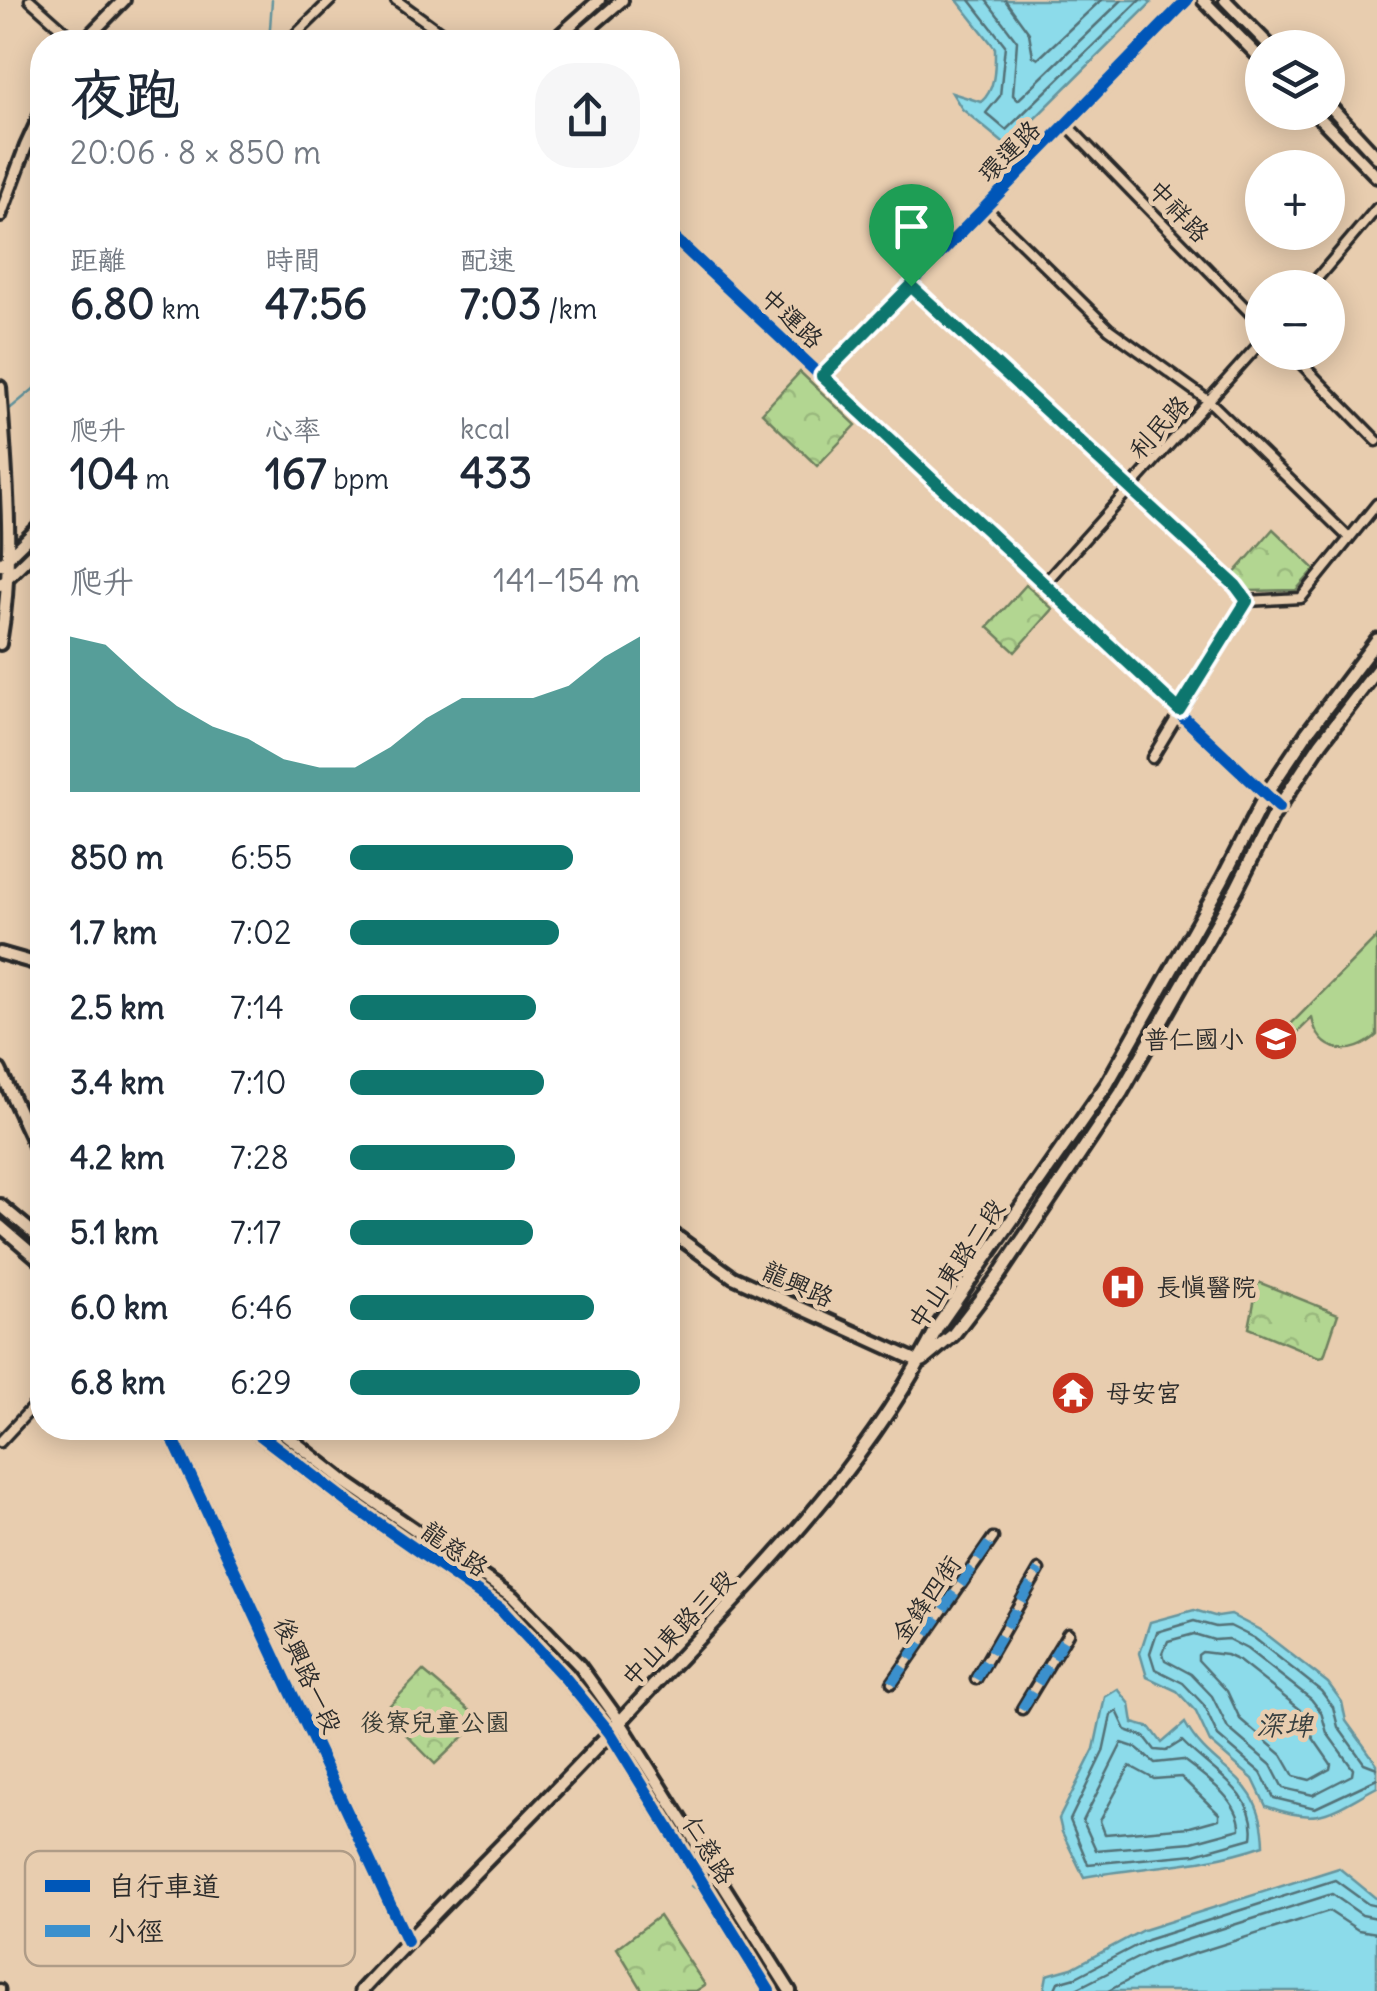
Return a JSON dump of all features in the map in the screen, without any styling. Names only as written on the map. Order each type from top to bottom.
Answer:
[{"type":"main road","name":"中山東路二段","points":[[920,1362],[938,1326],[1107,1084],[1266,794],[1377,640]]},
{"type":"main road","name":"中山東路二段","points":[[920,1362],[953,1334],[999,1275],[1121,1093],[1279,807],[1321,743],[1377,670]]},
{"type":"main road","name":"中山東路三段","points":[[362,1991],[797,1534],[856,1458],[920,1362]]},
{"type":"street","points":[[30,0],[66,30]]},
{"type":"street","points":[[93,30],[124,0]]},
{"type":"street","points":[[300,30],[330,0]]},
{"type":"street","points":[[396,0],[437,30]]},
{"type":"street","points":[[565,30],[599,0]]},
{"type":"street","points":[[587,30],[622,0]]},
{"type":"street","name":"環運路","points":[[822,376],[1186,0]]},
{"type":"street","points":[[1203,0],[1245,43]]},
{"type":"street","points":[[1226,0],[1255,30]]},
{"type":"street","points":[[1345,122],[1377,156]]},
{"type":"street","name":"中祥路","points":[[1067,125],[1245,307]]},
{"type":"street","points":[[1331,130],[1377,177]]},
{"type":"street","points":[[0,216],[30,141]]},
{"type":"street","points":[[985,207],[1109,329],[1210,401],[1349,538]]},
{"type":"street","points":[[1324,270],[1377,208]]},
{"type":"street","name":"中運路","points":[[680,243],[1279,807]]},
{"type":"street","points":[[911,286],[1236,586],[1247,601]]},
{"type":"street","name":"利民路","points":[[1044,584],[1245,361]]},
{"type":"street","points":[[1308,370],[1377,441]]},
{"type":"street","points":[[0,387],[4,561],[0,644]]},
{"type":"street","points":[[1247,601],[1301,598],[1377,504]]},
{"type":"street","points":[[4,561],[30,536]]},
{"type":"street","points":[[4,581],[30,556]]},
{"type":"street","points":[[1152,758],[1247,601]]},
{"type":"street","points":[[0,953],[30,962]]},
{"type":"street","points":[[0,1070],[30,1135]]},
{"type":"street","points":[[0,1205],[30,1230]]},
{"type":"street","points":[[0,1226],[30,1252]]},
{"type":"street","name":"龍興路","points":[[680,1239],[733,1277],[920,1362]]},
{"type":"street","points":[[0,1442],[30,1410]]},
{"type":"street","name":"後興路一段","points":[[174,1440],[407,1941]]},
{"type":"street","name":"龍慈路","points":[[267,1440],[352,1506],[500,1608],[610,1733]]},
{"type":"street","name":"龍慈路","points":[[292,1440],[346,1483],[514,1597],[579,1665],[620,1722]]},
{"type":"street","name":"金鋒四街","points":[[892,1683],[994,1538]]},
{"type":"street","points":[[455,1577],[467,1562]]},
{"type":"street","points":[[976,1679],[1039,1570]]},
{"type":"street","points":[[1022,1709],[1068,1633]]},
{"type":"street","name":"仁慈路","points":[[620,1722],[790,1991]]},
{"type":"street","name":"仁慈路","points":[[610,1733],[769,1991]]},
{"type":"street","points":[[698,1875],[712,1864]]},
{"type":"green space","points":[[800,372],[856,425],[817,466],[762,413]]},
{"type":"green space","points":[[1273,529],[1315,569],[1296,590],[1250,591],[1232,576]]},
{"type":"green space","points":[[1026,585],[1053,609],[1015,652],[988,627]]},
{"type":"green space","points":[[1377,937],[1377,1035],[1357,1047],[1338,1049],[1322,1039],[1312,1018],[1295,1035],[1288,1027]]},
{"type":"green space","points":[[1258,1282],[1338,1314],[1324,1356],[1249,1328]]},
{"type":"green space","name":"後寮兒童公園","points":[[423,1671],[481,1720],[435,1764],[390,1718],[387,1708]]},
{"type":"green space","points":[[659,1916],[705,1985],[696,1991],[643,1991],[617,1948]]},
{"type":"water","points":[[957,0],[1151,3],[1007,146],[962,109],[952,93],[981,102],[990,91],[995,70],[995,48]]},
{"type":"water","name":"深埤","points":[[1194,1610],[1218,1617],[1231,1615],[1260,1630],[1328,1683],[1342,1702],[1346,1721],[1377,1764],[1377,1787],[1324,1814],[1300,1815],[1266,1806],[1253,1779],[1210,1742],[1196,1712],[1177,1691],[1147,1677],[1140,1653],[1150,1622]]},
{"type":"water","name":"深埤","points":[[1118,1689],[1130,1704],[1133,1723],[1151,1728],[1162,1743],[1185,1723],[1209,1754],[1246,1788],[1261,1821],[1264,1845],[1197,1861],[1084,1877],[1059,1819],[1094,1749],[1105,1697]]},
{"type":"water","points":[[1339,1868],[1377,1899],[1377,1991],[1044,1991],[1047,1975],[1072,1968],[1143,1930]]},
{"type":"waterway","points":[[270,30],[272,0]]},
{"type":"waterway","points":[[6,412],[30,392]]},
{"type":"waterway","points":[[691,1886],[699,1890]]},
{"type":"marked path","points":[[892,1683],[993,1538]]},
{"type":"marked path","points":[[976,1679],[1039,1570]]},
{"type":"marked path","points":[[1022,1709],[1068,1633]]},
{"type":"cycle path","points":[[821,376],[1187,0]]},
{"type":"cycle path","points":[[680,243],[1279,807]]},
{"type":"cycle path","points":[[174,1440],[407,1941]]},
{"type":"cycle path","points":[[267,1440],[500,1608],[566,1679],[610,1733],[769,1991]]},
{"type":"place","name":"普仁國小","points":[[1276,1039]]},
{"type":"place","name":"長慎醫院","points":[[1123,1287]]},
{"type":"place","name":"母安宮","points":[[1073,1393]]},
{"type":"route","points":[[911,286],[1236,586],[1247,601],[1179,710],[822,376],[911,286]]}]
